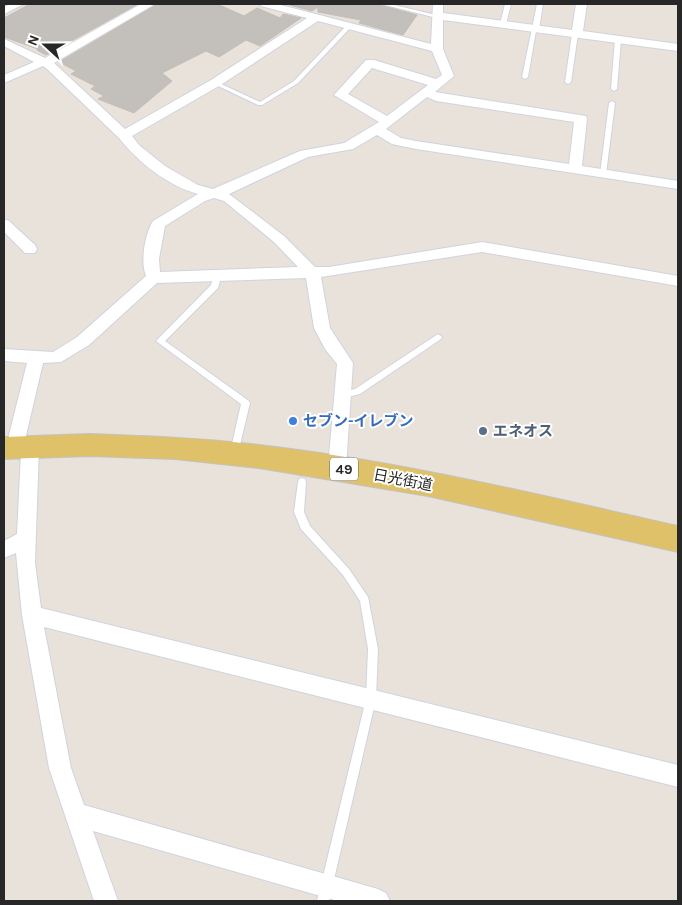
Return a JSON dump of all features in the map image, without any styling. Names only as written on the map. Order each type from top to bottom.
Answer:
[{"type":"main road","name":"日光街道","points":[[16,447],[114,444],[234,453],[337,468],[678,539]]},
{"type":"street","points":[[4,11],[18,4]]},
{"type":"street","points":[[4,79],[45,63],[150,4]]},
{"type":"street","points":[[265,4],[437,49]]},
{"type":"street","points":[[576,34],[582,4]]},
{"type":"street","points":[[155,278],[151,272],[151,264],[158,224],[200,198],[229,189],[305,154],[348,146],[382,125],[448,76],[437,49],[438,10],[535,29],[678,47]]},
{"type":"street","points":[[124,135],[215,83],[317,18]]},
{"type":"street","points":[[4,42],[45,63],[124,135],[134,148],[160,168],[193,188],[229,198],[279,239],[312,273],[316,284],[322,328],[331,345],[345,363],[337,468]]},
{"type":"street","points":[[438,84],[370,63],[340,95],[382,125],[397,141],[678,185],[678,176]]},
{"type":"street","points":[[426,92],[436,97],[581,119],[575,170]]},
{"type":"street","points":[[4,224],[30,249]]},
{"type":"street","points":[[4,355],[55,358],[77,344],[148,281],[155,278],[350,270],[461,249],[482,248],[678,281]]},
{"type":"street","points":[[36,358],[16,447],[25,539],[25,563],[32,615],[60,768],[106,901]]},
{"type":"street","points":[[4,550],[25,539]]},
{"type":"street","points":[[32,615],[678,776]]},
{"type":"street","points":[[75,814],[324,894],[378,901]]},
{"type":"lane","points":[[384,4],[438,10]]},
{"type":"lane","points":[[503,24],[508,4]]},
{"type":"lane","points":[[525,77],[540,4]]},
{"type":"lane","points":[[215,83],[260,104],[296,82],[349,26]]},
{"type":"lane","points":[[568,82],[576,34]]},
{"type":"lane","points":[[614,89],[618,39]]},
{"type":"lane","points":[[603,174],[612,103]]},
{"type":"lane","points":[[218,274],[216,286],[160,342],[246,403],[234,453]]},
{"type":"lane","points":[[344,395],[357,392],[438,337]]},
{"type":"lane","points":[[302,482],[299,512],[306,529],[346,572],[365,600],[373,650],[371,699],[324,894]]},
{"type":"building","points":[[30,4],[138,4],[46,55],[38,49],[4,37],[4,18]]},
{"type":"building","points":[[157,4],[217,4],[244,16],[257,8],[280,18],[283,14],[301,18],[260,46],[246,40],[219,57],[206,51],[162,73],[172,81],[134,113],[98,99],[104,96],[91,89],[95,86],[71,74],[76,71],[59,62]]},
{"type":"building","points":[[291,4],[379,4],[417,15],[403,35],[359,23],[361,20],[318,12],[318,7],[312,11]]},
{"type":"place","name":"セブン-イレブン","points":[[293,421]]},
{"type":"place","name":"エネオス","points":[[483,431]]}]
